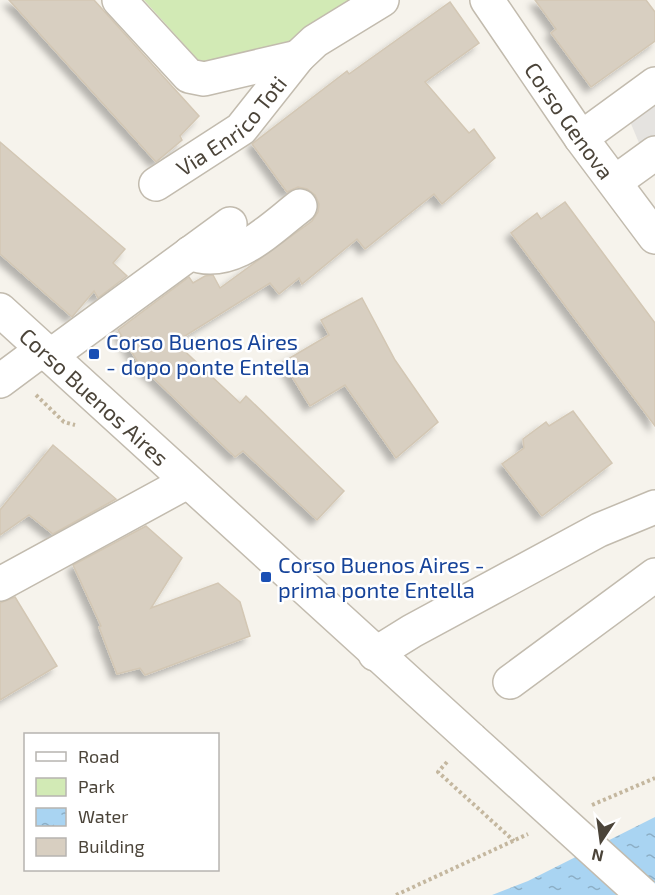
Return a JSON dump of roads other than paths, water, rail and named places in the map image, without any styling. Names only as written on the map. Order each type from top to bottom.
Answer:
[{"type":"street","name":"Via Enrico Toti","points":[[119,0],[189,76],[204,79],[298,57]]},
{"type":"street","name":"Via Enrico Toti","points":[[156,184],[241,129],[298,57],[315,41],[382,0]]},
{"type":"street","name":"Corso Genova","points":[[487,0],[581,138],[655,237]]},
{"type":"street","points":[[581,138],[655,84]]},
{"type":"street","points":[[615,182],[655,153]]},
{"type":"street","points":[[190,253],[206,259],[248,247],[300,206]]},
{"type":"street","points":[[0,381],[47,353],[230,224]]},
{"type":"street","name":"Corso Buenos Aires","points":[[0,310],[375,654],[461,748],[643,895]]},
{"type":"street","name":"Corso Buenos Aires","points":[[0,584],[187,482]]},
{"type":"street","points":[[375,654],[412,631],[599,530],[655,507]]},
{"type":"street","points":[[510,682],[655,575]]},
{"type":"water","points":[[655,817],[655,895],[492,895],[528,881]]},
{"type":"place","name":"Corso Buenos Aires - dopo ponte Entella","points":[[94,354]]},
{"type":"place","name":"Corso Buenos Aires - prima ponte Entella","points":[[266,577]]}]
